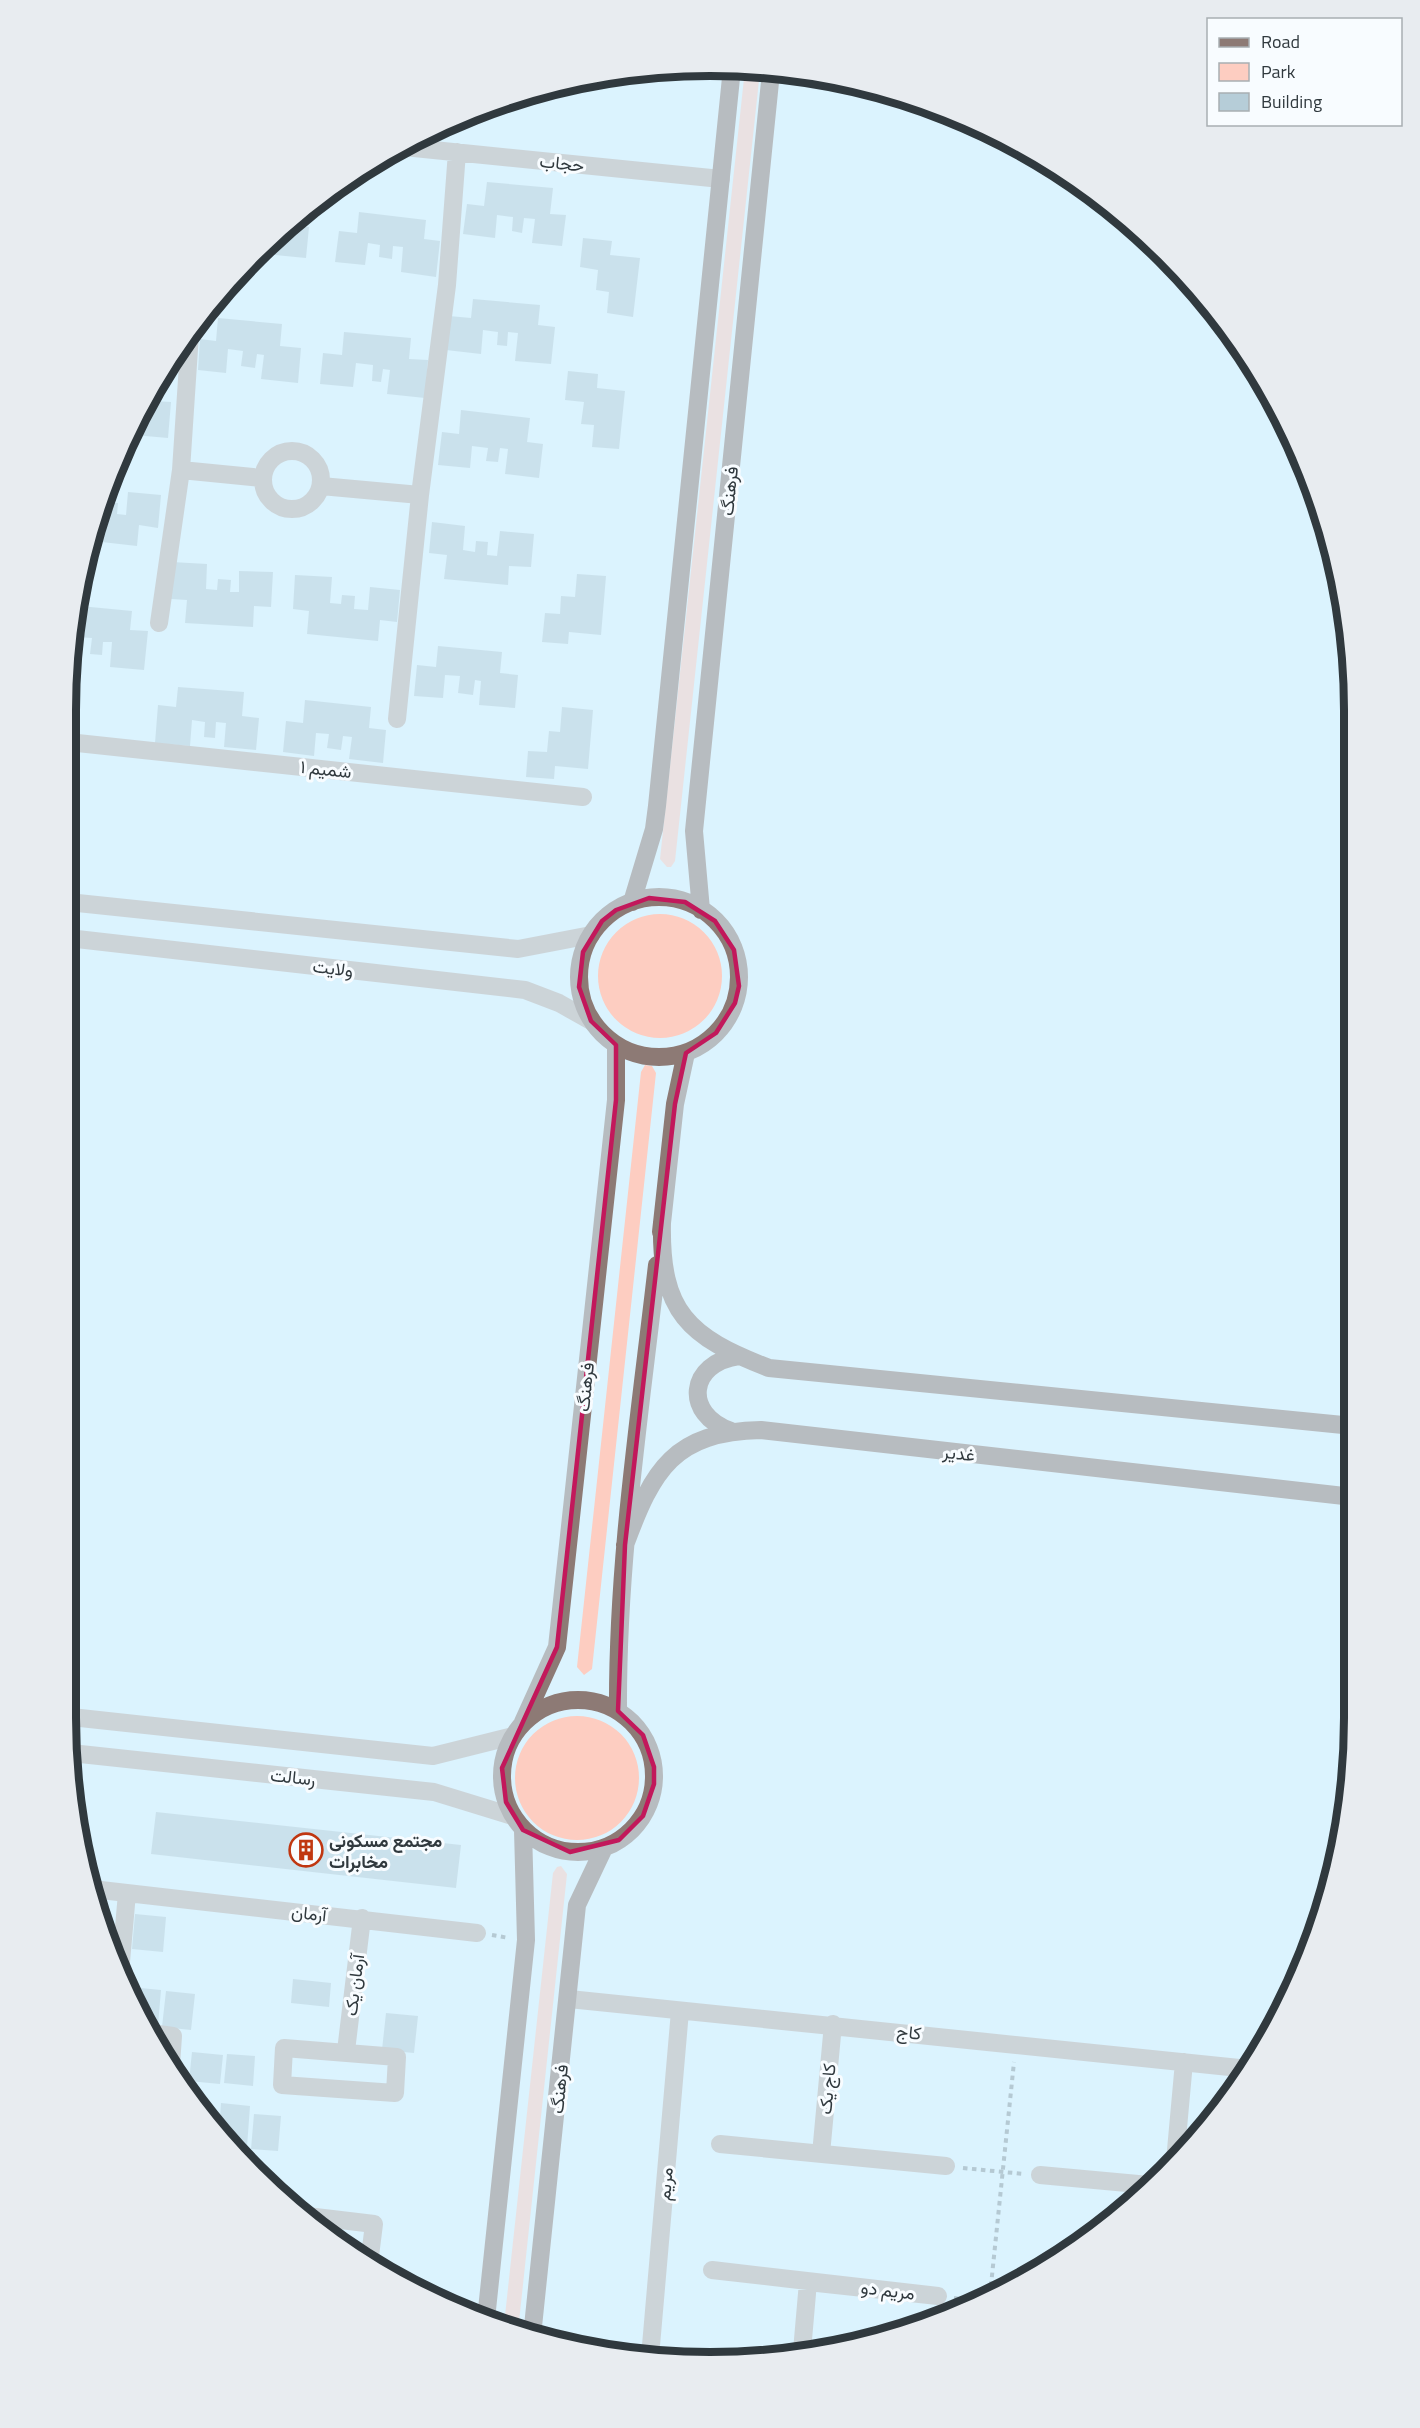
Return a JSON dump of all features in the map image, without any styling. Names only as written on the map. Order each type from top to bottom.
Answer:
[{"type":"main road","points":[[632,902],[654,829],[657,806],[731,77]]},
{"type":"main road","name":"فرهنگ","points":[[701,910],[694,831],[770,80]]},
{"type":"main road","points":[[649,898],[667,898],[685,902],[701,910],[715,921],[730,942],[738,968],[739,986],[731,1011],[716,1034],[686,1053],[650,1057],[616,1045],[591,1021],[583,1004],[579,978],[583,952],[591,935],[616,910],[632,902],[649,898]]},
{"type":"main road","name":"فرهنگ","points":[[518,1729],[556,1647],[616,1100],[616,1045]]},
{"type":"main road","points":[[618,1711],[618,1636],[625,1545],[675,1104],[686,1053]]},
{"type":"main road","points":[[662,1222],[664,1278],[671,1297],[681,1313],[706,1337],[739,1356],[770,1368],[1343,1425]]},
{"type":"main road","points":[[731,1431],[711,1422],[704,1414],[698,1392],[700,1381],[712,1365],[718,1360],[739,1356]]},
{"type":"main road","name":"غدیر","points":[[625,1545],[648,1490],[671,1459],[700,1439],[731,1431],[761,1430],[1343,1496]]},
{"type":"main road","points":[[487,2310],[526,1940],[518,1823],[502,1785],[502,1768],[518,1729],[552,1704],[569,1700],[603,1704],[618,1711],[643,1735],[654,1767],[654,1784],[643,1816],[632,1830],[619,1840],[604,1848],[587,1852],[561,1850],[537,1841],[518,1823]]},
{"type":"main road","name":"فرهنگ","points":[[533,2326],[577,1905],[604,1848]]},
{"type":"street","name":"حجاب","points":[[418,148],[721,179]]},
{"type":"street","points":[[397,718],[420,495],[447,285],[457,152]]},
{"type":"street","points":[[159,623],[182,470],[189,349]]},
{"type":"street","points":[[301,452],[317,465],[321,475],[321,486],[315,500],[303,508],[288,510],[274,505],[264,493],[262,478],[271,459],[279,453],[301,452]]},
{"type":"street","points":[[182,470],[262,478]]},
{"type":"street","points":[[321,486],[420,495]]},
{"type":"street","name":"شمیم ۱","points":[[77,743],[583,797]]},
{"type":"street","points":[[77,903],[518,949],[591,935]]},
{"type":"street","name":"ولایت","points":[[77,939],[525,990],[559,1003],[591,1021]]},
{"type":"street","name":"رسالت","points":[[77,1718],[433,1756],[518,1729]]},
{"type":"street","name":"رسالت","points":[[78,1754],[434,1792],[518,1823]]},
{"type":"street","name":"آرمان","points":[[100,1890],[362,1918],[477,1933]]},
{"type":"street","points":[[122,1953],[128,1893]]},
{"type":"street","name":"آرمان یک","points":[[346,2051],[362,1918]]},
{"type":"street","name":"کاج","points":[[568,1999],[833,2024],[1238,2068]]},
{"type":"street","name":"مریم","points":[[651,2348],[680,2011]]},
{"type":"street","name":"کاج یک","points":[[821,2154],[833,2024]]},
{"type":"street","points":[[161,2034],[173,2036],[172,2052]]},
{"type":"street","points":[[284,2048],[346,2051],[397,2057],[395,2093],[282,2085],[284,2048]]},
{"type":"street","points":[[1176,2146],[1184,2062]]},
{"type":"street","points":[[720,2144],[946,2166]]},
{"type":"street","points":[[1040,2175],[1139,2184]]},
{"type":"street","points":[[320,2218],[375,2224],[370,2253]]},
{"type":"street","name":"مریم دو","points":[[712,2270],[938,2296],[808,2282],[802,2344]]},
{"type":"path","points":[[477,1933],[526,1940]]},
{"type":"path","points":[[991,2285],[1016,2043]]},
{"type":"path","points":[[946,2166],[1040,2175]]},
{"type":"highlighted area","points":[[649,898],[685,902],[715,921],[727,935],[734,950],[739,986],[735,1003],[716,1033],[686,1053],[675,1104],[625,1545],[618,1711],[643,1735],[654,1767],[654,1784],[643,1816],[619,1840],[570,1852],[523,1830],[506,1802],[502,1768],[557,1647],[616,1100],[616,1045],[591,1021],[579,987],[583,952],[602,921],[616,910]]},
{"type":"green space","points":[[744,78],[759,79],[675,861],[671,867],[667,867],[660,859]]},
{"type":"green space","points":[[660,914],[684,919],[704,932],[717,952],[722,976],[717,1000],[704,1020],[684,1033],[660,1038],[636,1033],[616,1020],[603,1000],[598,976],[603,952],[616,932],[636,919]]},
{"type":"green space","points":[[645,1065],[652,1066],[656,1073],[592,1669],[584,1675],[577,1667],[641,1072]]},
{"type":"green space","points":[[577,1716],[601,1721],[621,1734],[634,1754],[639,1778],[634,1802],[621,1822],[601,1835],[577,1840],[553,1835],[533,1822],[520,1802],[515,1778],[520,1754],[533,1734],[553,1721]]},
{"type":"green space","points":[[561,1866],[567,1874],[519,2322],[505,2318],[553,1873],[557,1867]]},
{"type":"building","points":[[487,182],[553,188],[550,214],[566,215],[562,246],[532,243],[535,219],[524,218],[522,233],[512,231],[513,217],[497,215],[495,238],[463,234],[467,204],[484,206]]},
{"type":"building","points":[[359,212],[426,220],[424,239],[440,241],[436,277],[401,272],[403,247],[393,246],[392,259],[379,257],[380,245],[368,243],[365,265],[335,262],[339,231],[357,233]]},
{"type":"building","points":[[301,226],[309,227],[306,258],[275,255],[276,249]]},
{"type":"building","points":[[583,238],[612,241],[610,255],[640,258],[633,317],[607,313],[609,292],[596,290],[598,270],[580,267]]},
{"type":"building","points":[[473,299],[540,305],[538,325],[555,327],[551,364],[515,361],[518,333],[508,332],[507,346],[497,345],[498,332],[483,330],[481,354],[446,350],[449,316],[471,318]]},
{"type":"building","points":[[218,318],[282,324],[280,346],[301,348],[298,383],[261,379],[264,355],[257,354],[255,368],[241,366],[243,351],[228,349],[226,373],[198,370],[200,339],[216,341]]},
{"type":"building","points":[[344,332],[411,338],[409,359],[428,360],[425,398],[387,394],[390,370],[383,369],[381,382],[372,381],[373,365],[356,363],[353,387],[320,384],[323,353],[342,355]]},
{"type":"building","points":[[568,371],[598,374],[597,388],[625,391],[619,449],[592,447],[594,425],[581,424],[584,402],[565,400]]},
{"type":"building","points":[[157,401],[171,402],[168,438],[140,435]]},
{"type":"building","points":[[461,410],[530,418],[527,442],[543,444],[539,478],[505,474],[508,449],[500,448],[498,462],[486,461],[488,448],[472,446],[470,468],[438,465],[442,432],[459,434]]},
{"type":"building","points":[[128,492],[161,495],[158,528],[139,525],[137,546],[99,542],[111,502],[118,503],[117,514],[126,515]]},
{"type":"building","points":[[432,522],[465,526],[463,550],[475,552],[476,541],[488,542],[487,555],[497,556],[500,531],[534,534],[531,567],[509,566],[508,585],[444,579],[447,555],[429,553]]},
{"type":"building","points":[[172,562],[207,564],[206,589],[217,590],[218,579],[231,580],[230,592],[239,592],[239,571],[273,572],[271,607],[254,606],[253,627],[185,623],[187,600],[171,599]]},
{"type":"building","points":[[577,574],[606,576],[601,635],[569,632],[568,644],[542,642],[545,613],[560,614],[561,596],[575,597]]},
{"type":"building","points":[[295,575],[332,577],[330,603],[341,604],[342,595],[355,596],[354,609],[368,610],[370,587],[400,590],[397,622],[380,620],[378,641],[307,634],[309,611],[293,609]]},
{"type":"building","points":[[85,607],[132,611],[130,630],[148,631],[144,670],[110,667],[112,642],[103,642],[102,655],[90,654],[92,638],[81,637]]},
{"type":"building","points":[[438,646],[502,652],[500,673],[518,675],[515,708],[479,705],[481,681],[475,680],[473,695],[458,693],[460,676],[445,675],[443,698],[414,696],[417,665],[436,667]]},
{"type":"building","points":[[178,687],[244,692],[242,716],[259,718],[256,750],[224,747],[226,723],[216,722],[215,738],[204,737],[205,722],[192,720],[190,746],[155,743],[158,705],[176,707]]},
{"type":"building","points":[[305,700],[371,707],[369,728],[386,730],[383,763],[349,759],[352,737],[343,736],[341,750],[327,748],[329,734],[316,733],[314,756],[283,752],[286,721],[303,723]]},
{"type":"building","points":[[562,707],[593,710],[588,769],[555,766],[554,779],[526,777],[528,751],[547,752],[549,731],[560,732]]},
{"type":"building","name":"مجتمع مسکونی مخابرات","points":[[156,1812],[461,1845],[456,1888],[151,1854]]},
{"type":"building","points":[[135,1914],[166,1917],[163,1952],[132,1949]]},
{"type":"building","points":[[293,1979],[331,1983],[329,2007],[291,2003]]},
{"type":"building","points":[[137,1988],[161,1990],[158,2025],[156,2025]]},
{"type":"building","points":[[166,1991],[195,1994],[191,2030],[162,2027]]},
{"type":"building","points":[[386,2013],[418,2016],[414,2053],[382,2050]]},
{"type":"building","points":[[192,2052],[223,2055],[220,2084],[191,2081]]},
{"type":"building","points":[[227,2054],[255,2056],[253,2086],[224,2083]]},
{"type":"building","points":[[221,2103],[250,2106],[247,2147],[244,2147],[220,2119]]},
{"type":"building","points":[[254,2114],[281,2116],[278,2151],[251,2149]]},
{"type":"place","name":"مجتمع مسکونی مخابرات","points":[[306,1850]]}]
